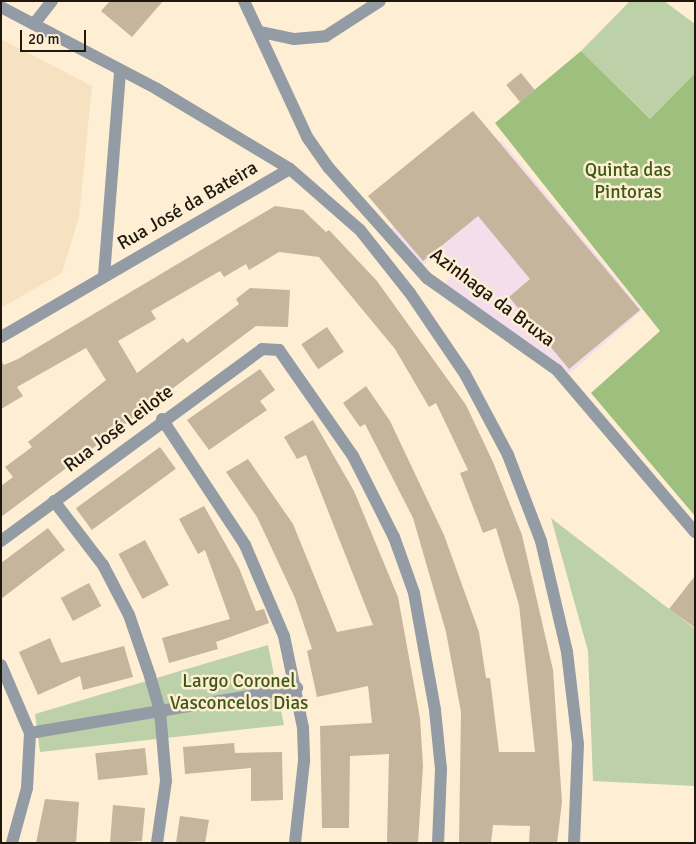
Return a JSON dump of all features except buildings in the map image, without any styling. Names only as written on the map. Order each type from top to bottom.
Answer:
[{"type":"street","points":[[34,24],[52,1]]},
{"type":"street","name":"Azinhaga da Bruxa","points":[[244,1],[262,32],[307,137],[428,278],[557,370],[695,532]]},
{"type":"street","points":[[262,32],[294,39],[326,36],[380,1]]},
{"type":"street","points":[[1,7],[232,132],[290,169],[360,230],[410,293],[466,374],[508,455],[541,541],[567,652],[578,744],[574,843]]},
{"type":"street","name":"Rua José da Bateira","points":[[104,276],[120,71]]},
{"type":"street","name":"Rua José da Bateira","points":[[1,337],[290,169]]},
{"type":"street","points":[[410,293],[428,278]]},
{"type":"street","name":"Rua José Leilote","points":[[1,541],[162,419],[262,349],[279,350],[353,456],[394,537],[414,593],[426,641],[436,720],[441,818],[438,843]]},
{"type":"street","points":[[162,419],[245,545],[284,636],[297,688],[304,761],[295,843]]},
{"type":"street","points":[[54,501],[103,564],[129,615],[160,711],[166,781],[157,843]]},
{"type":"street","points":[[1,665],[30,733],[27,788],[12,843]]},
{"type":"street","points":[[30,733],[297,688]]},
{"type":"shaded area","points":[[1,39],[92,86],[79,217],[62,273],[1,308]]},
{"type":"shaded area","points":[[501,140],[642,310],[570,373],[445,284],[458,268],[441,250],[420,267],[389,230]]},
{"type":"green space","points":[[630,1],[664,1],[695,24],[695,73],[650,119],[581,51]]},
{"type":"green space","name":"Quinta das Pintoras","points":[[581,51],[650,119],[695,73],[695,516],[591,393],[660,331],[495,123]]},
{"type":"green space","points":[[551,518],[695,629],[695,786],[593,781],[588,651]]},
{"type":"green space","name":"Largo Coronel Vasconcelos Dias","points":[[268,645],[284,725],[40,752],[35,714]]}]
